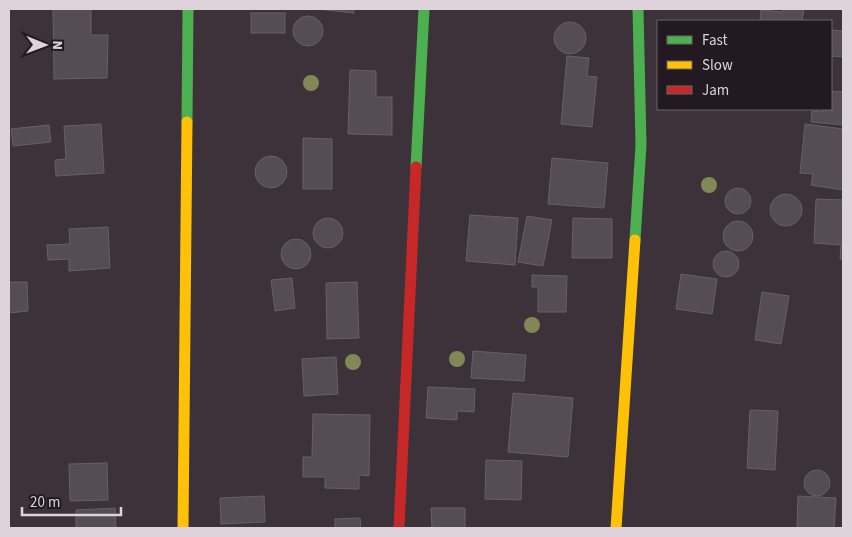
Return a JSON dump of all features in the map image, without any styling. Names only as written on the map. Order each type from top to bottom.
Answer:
[{"type":"street","points":[[183,528],[188,9]]},
{"type":"street","points":[[399,528],[424,9]]},
{"type":"street","points":[[616,528],[641,144],[638,9]]},
{"type":"building","points":[[53,9],[91,9],[91,35],[108,35],[107,78],[54,79]]},
{"type":"building","points":[[317,9],[354,9],[354,13]]},
{"type":"building","points":[[783,9],[804,9],[802,20],[760,20],[761,10],[783,12]]},
{"type":"building","points":[[251,13],[285,13],[285,33],[251,33]]},
{"type":"building","points":[[308,16],[319,20],[323,31],[319,42],[308,46],[297,42],[293,31],[297,20]]},
{"type":"building","points":[[570,22],[576,23],[581,27],[585,32],[585,44],[581,49],[576,53],[570,54],[564,53],[559,49],[555,44],[554,38],[555,32],[559,27],[564,23]]},
{"type":"building","points":[[832,30],[843,31],[843,57],[832,56]]},
{"type":"building","points":[[567,56],[589,58],[587,76],[597,77],[592,127],[561,124]]},
{"type":"building","points":[[350,70],[376,71],[376,97],[392,97],[392,135],[348,134]]},
{"type":"building","points":[[832,91],[843,92],[843,125],[811,122],[812,111],[823,112],[823,110],[832,110]]},
{"type":"building","points":[[101,124],[104,173],[56,176],[55,160],[66,159],[64,126]]},
{"type":"building","points":[[805,124],[843,129],[843,190],[811,185],[813,174],[800,173]]},
{"type":"building","points":[[49,125],[51,142],[13,146],[11,129]]},
{"type":"building","points":[[303,138],[332,139],[332,189],[303,189]]},
{"type":"building","points":[[271,156],[283,160],[287,172],[283,184],[271,188],[259,184],[255,172],[259,160]]},
{"type":"building","points":[[552,158],[608,163],[604,208],[548,204]]},
{"type":"building","points":[[738,188],[747,192],[751,201],[747,210],[738,214],[729,210],[725,201],[729,192]]},
{"type":"building","points":[[786,194],[792,195],[797,199],[801,204],[801,216],[797,221],[792,225],[786,226],[780,225],[775,221],[771,216],[770,210],[771,204],[775,199],[780,195]]},
{"type":"building","points":[[816,199],[843,200],[843,260],[840,259],[841,245],[814,243]]},
{"type":"building","points":[[470,215],[518,218],[515,265],[466,261]]},
{"type":"building","points":[[527,216],[552,220],[543,266],[518,262]]},
{"type":"building","points":[[328,218],[339,222],[343,233],[339,244],[328,248],[317,244],[313,233],[317,222]]},
{"type":"building","points":[[573,218],[612,219],[612,258],[572,258]]},
{"type":"building","points":[[738,221],[749,225],[753,236],[749,247],[738,251],[727,247],[723,236],[727,225]]},
{"type":"building","points":[[108,227],[110,268],[69,271],[69,259],[48,260],[47,245],[70,244],[69,229]]},
{"type":"building","points":[[296,239],[307,243],[311,254],[307,265],[296,269],[285,265],[281,254],[285,243]]},
{"type":"building","points":[[726,251],[735,255],[739,264],[735,273],[726,277],[717,273],[713,264],[717,255]]},
{"type":"building","points":[[681,274],[717,279],[712,314],[676,309]]},
{"type":"building","points":[[532,275],[567,276],[566,312],[538,312],[538,287],[532,287]]},
{"type":"building","points":[[292,278],[295,308],[275,311],[271,280]]},
{"type":"building","points":[[9,282],[27,282],[28,311],[9,313]]},
{"type":"building","points":[[357,282],[359,338],[327,339],[326,283]]},
{"type":"building","points":[[762,292],[789,296],[781,344],[755,340]]},
{"type":"building","points":[[473,351],[526,355],[524,381],[471,378]]},
{"type":"building","points":[[336,357],[338,394],[304,396],[302,359]]},
{"type":"building","points":[[428,387],[475,389],[474,412],[457,411],[457,420],[426,418]]},
{"type":"building","points":[[513,393],[573,398],[568,457],[508,452]]},
{"type":"building","points":[[750,410],[778,411],[775,470],[747,468]]},
{"type":"building","points":[[313,414],[370,415],[369,476],[359,475],[359,489],[325,488],[325,477],[303,477],[303,457],[312,457]]},
{"type":"building","points":[[486,460],[522,461],[521,500],[485,499]]},
{"type":"building","points":[[107,463],[108,500],[70,501],[69,464]]},
{"type":"building","points":[[817,470],[826,474],[830,483],[826,492],[817,496],[808,492],[804,483],[808,474]]},
{"type":"building","points":[[264,496],[265,522],[221,524],[220,498]]},
{"type":"building","points":[[798,496],[836,498],[834,528],[797,528]]},
{"type":"building","points":[[115,508],[116,528],[76,528],[76,510]]},
{"type":"building","points":[[431,508],[465,508],[465,528],[432,528]]},
{"type":"building","points":[[360,518],[361,528],[335,528],[335,519]]},
{"type":"traffic: fast","points":[[187,122],[188,9]]},
{"type":"traffic: fast","points":[[416,167],[424,9]]},
{"type":"traffic: fast","points":[[635,240],[641,145],[638,9]]},
{"type":"traffic: slow","points":[[183,528],[187,122]]},
{"type":"traffic: slow","points":[[616,528],[635,240]]},
{"type":"traffic: jam","points":[[399,528],[416,167]]}]
